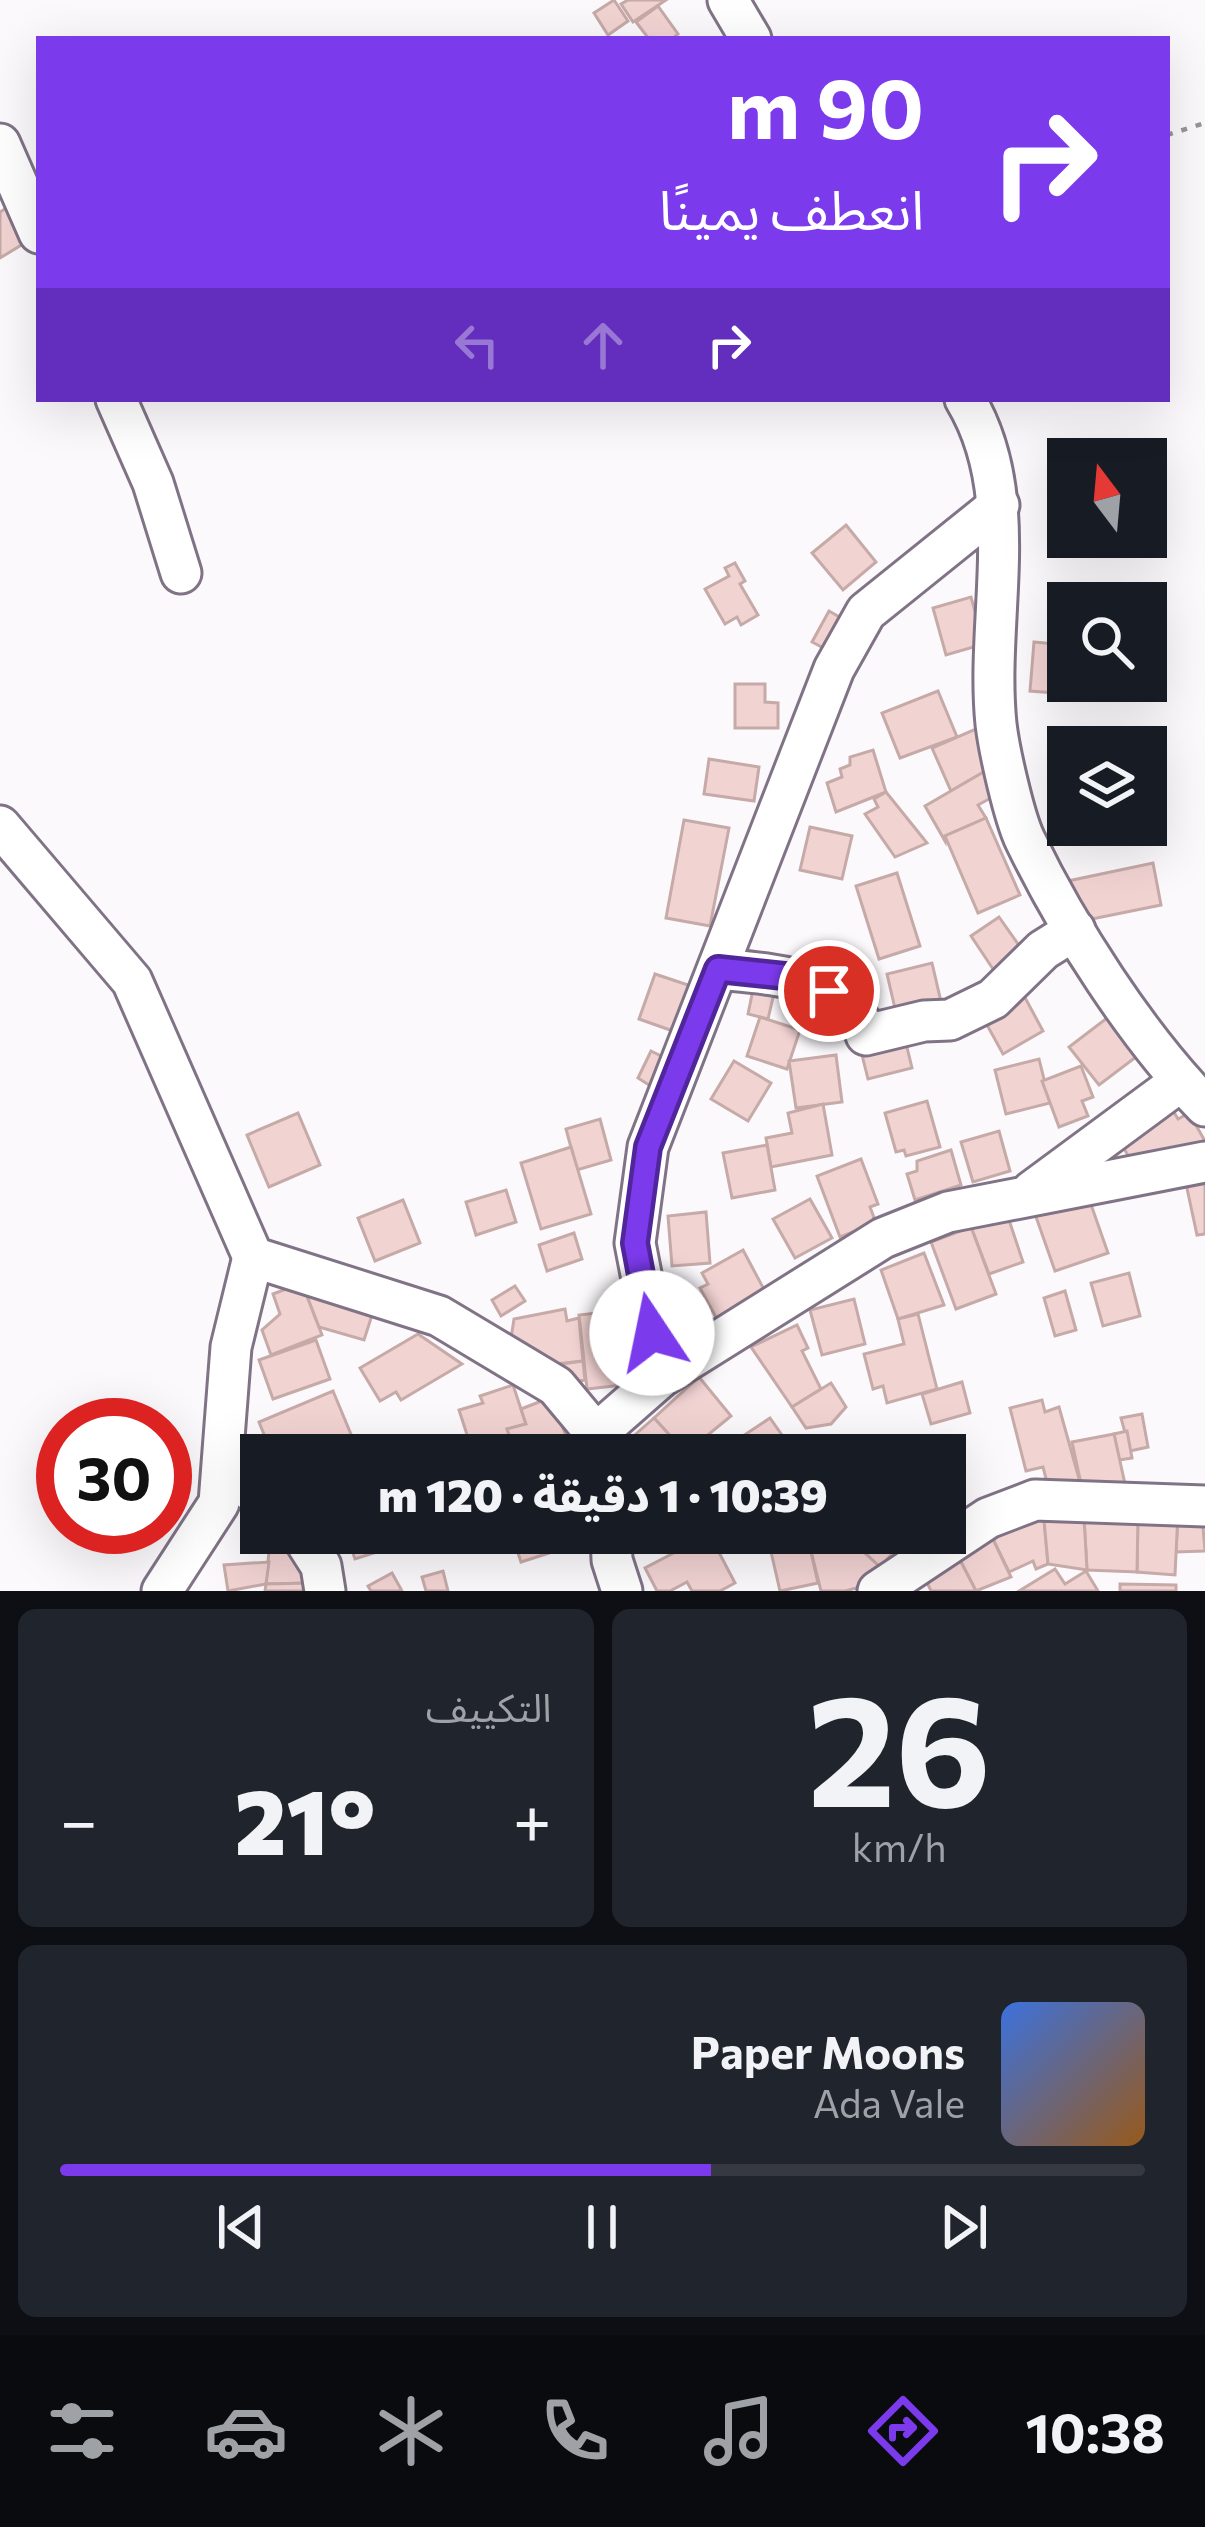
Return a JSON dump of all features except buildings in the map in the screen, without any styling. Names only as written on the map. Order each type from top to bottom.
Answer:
[{"type":"street","points":[[728,0],[749,36]]},
{"type":"street","points":[[0,143],[36,226]]},
{"type":"street","points":[[117,402],[153,483],[181,573]]},
{"type":"street","points":[[967,402],[975,416],[999,505],[996,725],[1022,836],[1075,930],[1193,1093],[1023,1198]]},
{"type":"street","points":[[661,1377],[635,1243],[648,1147],[834,668],[866,612],[999,505]]},
{"type":"street","points":[[0,826],[132,981],[253,1257],[231,1347],[218,1503],[162,1591]]},
{"type":"street","points":[[718,969],[784,976],[829,991],[863,1024],[866,1036],[924,1021],[950,1020],[993,998],[1043,950],[1075,930]]},
{"type":"street","points":[[608,1434],[661,1377],[883,1238],[948,1212],[1205,1162]]},
{"type":"street","points":[[253,1257],[439,1316],[556,1386],[592,1434]]},
{"type":"street","points":[[224,1468],[240,1481]]},
{"type":"street","points":[[878,1591],[988,1518],[1035,1501],[1205,1506]]},
{"type":"street","points":[[314,1554],[325,1591]]},
{"type":"street","points":[[613,1554],[622,1591]]},
{"type":"path","points":[[1170,134],[1205,122]]},
{"type":"route","points":[[652,1333],[635,1243],[648,1147],[718,969],[784,976],[829,991]]}]
